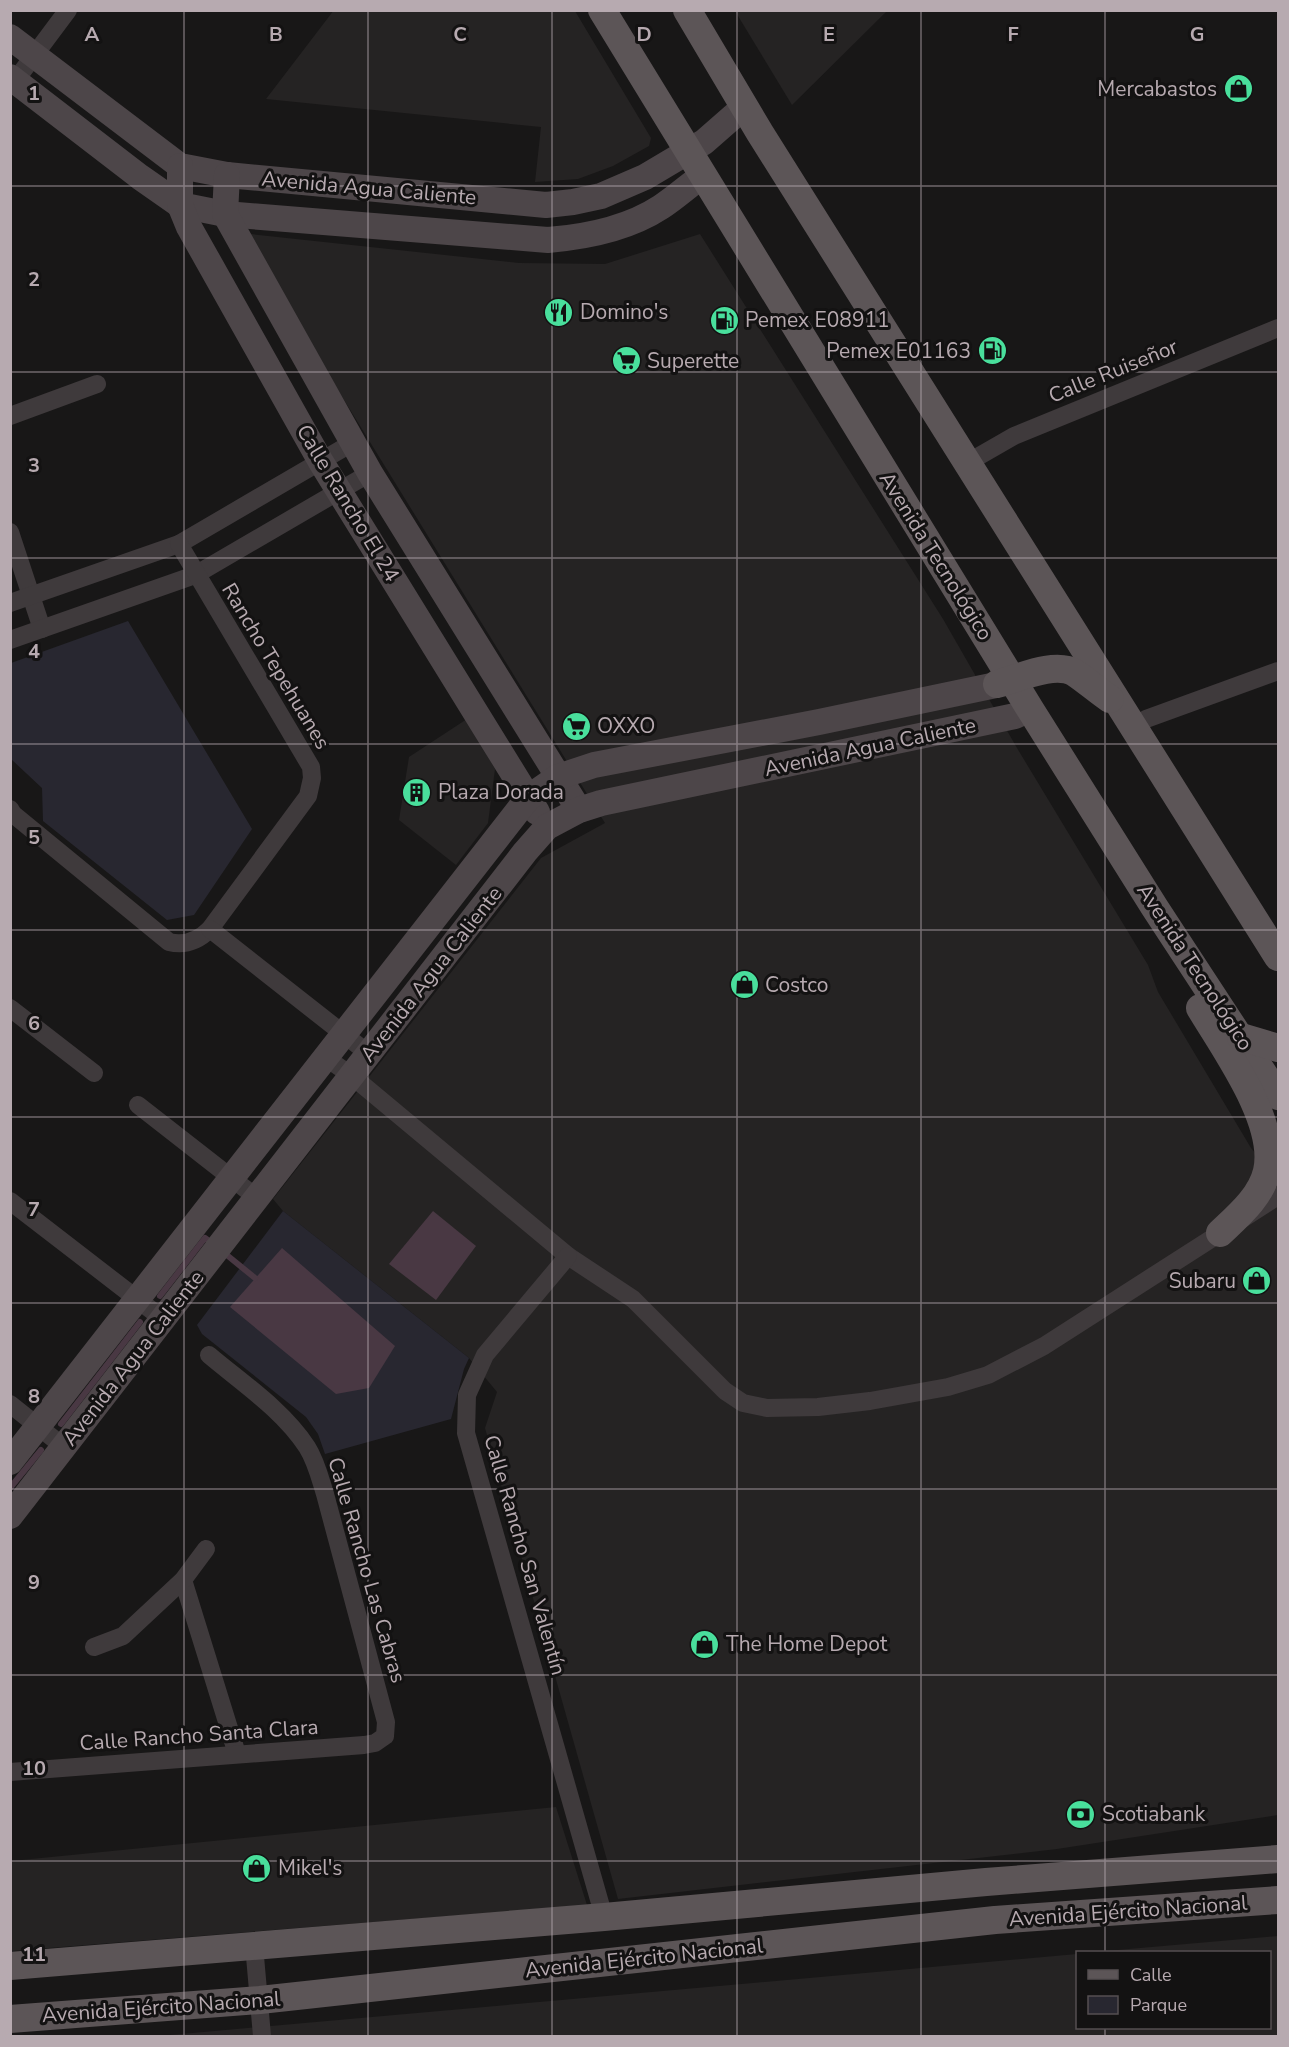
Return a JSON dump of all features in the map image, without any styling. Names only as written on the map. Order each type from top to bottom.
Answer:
[{"type":"main road","name":"Avenida Tecnológico","points":[[602,10],[1005,682],[1030,709],[1155,908],[1278,1096]]},
{"type":"main road","points":[[687,10],[744,107],[1278,957]]},
{"type":"main road","points":[[1005,682],[1056,667],[1073,672],[1128,717]]},
{"type":"main road","points":[[1155,908],[1200,1007],[1262,1118],[1268,1144],[1267,1171],[1259,1190],[1244,1211],[1220,1233]]},
{"type":"main road","points":[[1241,1037],[1278,1048]]},
{"type":"main road","name":"Avenida Ejército Nacional","points":[[10,1966],[1278,1859]]},
{"type":"main road","name":"Avenida Ejército Nacional","points":[[10,2019],[260,2000],[995,1920],[1277,1902]]},
{"type":"street","points":[[13,79],[68,10]]},
{"type":"street","name":"Avenida Agua Caliente","points":[[10,37],[180,166],[226,175],[546,205],[601,196],[645,177],[695,164]]},
{"type":"street","name":"Avenida Agua Caliente","points":[[13,79],[180,205],[225,214],[548,240],[582,237],[659,208],[695,164],[704,142],[744,107]]},
{"type":"street","name":"Calle Rancho El 24","points":[[180,166],[180,205],[189,227],[321,462],[547,827]]},
{"type":"street","points":[[225,214],[226,175]]},
{"type":"street","name":"Calle Rancho El 24","points":[[225,214],[352,443],[579,810]]},
{"type":"street","name":"Calle Ruiseñor","points":[[967,463],[1014,436],[1278,328]]},
{"type":"street","points":[[10,416],[98,384]]},
{"type":"street","points":[[10,603],[179,544],[352,443]]},
{"type":"street","points":[[10,640],[195,575],[370,473]]},
{"type":"street","points":[[10,532],[42,629]]},
{"type":"street","name":"Rancho Tepehuanes","points":[[179,544],[195,575],[311,767],[312,778],[308,796],[210,929]]},
{"type":"street","points":[[1128,717],[1146,719],[1278,670]]},
{"type":"street","name":"Avenida Agua Caliente","points":[[10,1462],[528,798],[558,777],[594,765],[773,731],[1005,682]]},
{"type":"street","name":"Avenida Agua Caliente","points":[[10,1516],[518,861],[547,827],[579,810],[601,803],[1015,716],[1030,709]]},
{"type":"street","points":[[773,731],[781,766]]},
{"type":"street","points":[[10,809],[13,814],[169,942],[187,943],[203,936],[210,929],[369,1053]]},
{"type":"street","points":[[10,1008],[94,1073]]},
{"type":"street","points":[[325,1057],[352,1076],[568,1256],[633,1299],[725,1391],[743,1403],[767,1407],[818,1407],[870,1401],[948,1387],[988,1375],[1044,1346],[1278,1196]]},
{"type":"street","points":[[138,1105],[257,1198]]},
{"type":"street","points":[[10,1201],[164,1319]]},
{"type":"street","name":"Calle Rancho San Valentín","points":[[568,1256],[485,1355],[467,1395],[466,1433],[604,1917]]},
{"type":"street","name":"Calle Rancho Las Cabras","points":[[209,1355],[279,1414],[308,1448],[325,1494],[387,1733]]},
{"type":"street","points":[[10,1404],[64,1448]]},
{"type":"street","points":[[94,1647],[123,1636],[183,1580],[206,1549]]},
{"type":"street","points":[[183,1580],[237,1754]]},
{"type":"street","name":"Calle Rancho Santa Clara","points":[[10,1773],[364,1745],[382,1739],[387,1733]]},
{"type":"street","points":[[254,1945],[262,2037]]},
{"type":"shaded area","points":[[334,10],[575,11],[651,138],[649,146],[613,166],[578,179],[535,182],[541,127],[266,99]]},
{"type":"shaded area","points":[[735,11],[887,11],[792,105]]},
{"type":"shaded area","points":[[241,233],[519,263],[605,264],[700,234],[943,619],[1017,748],[1148,965],[1158,992],[1251,1148],[1278,1179],[1278,1815],[1057,1849],[618,1899],[485,1428],[497,1392],[469,1358],[283,1211],[273,1199],[541,858],[605,823]]},
{"type":"shaded area","points":[[467,719],[495,769],[488,823],[456,865],[399,820],[409,757]]},
{"type":"shaded area","points":[[433,1211],[476,1246],[436,1300],[389,1264]]},
{"type":"shaded area","points":[[282,1248],[395,1346],[369,1388],[336,1394],[230,1307]]},
{"type":"shaded area","points":[[556,1807],[587,1905],[11,1951],[11,1861]]},
{"type":"shaded area","points":[[1278,1936],[1278,2036],[159,2036],[1076,1954],[1076,2029],[1271,2029],[1271,1951],[1106,1951]]},
{"type":"green space","points":[[128,621],[252,829],[194,915],[167,920],[43,821],[42,788],[11,759],[11,663]]},
{"type":"green space","points":[[283,1211],[469,1358],[451,1419],[325,1454],[318,1434],[306,1417],[202,1334],[197,1325]]},
{"type":"waterway","points":[[160,1296],[205,1238],[209,1241]]},
{"type":"waterway","points":[[228,1256],[255,1278]]},
{"type":"waterway","points":[[61,1424],[140,1322]]},
{"type":"waterway","points":[[10,1488],[41,1450]]},
{"type":"place","name":"Mercabastos","points":[[1238,89]]},
{"type":"place","name":"Domino's","points":[[559,312]]},
{"type":"place","name":"Pemex E08911","points":[[724,320]]},
{"type":"place","name":"Pemex E01163","points":[[992,351]]},
{"type":"place","name":"Superette","points":[[626,361]]},
{"type":"place","name":"OXXO","points":[[576,726]]},
{"type":"place","name":"Plaza Dorada","points":[[417,792]]},
{"type":"place","name":"Costco","points":[[744,985]]},
{"type":"place","name":"Subaru","points":[[1257,1281]]},
{"type":"place","name":"The Home Depot","points":[[705,1644]]},
{"type":"place","name":"Scotiabank","points":[[1081,1814]]},
{"type":"place","name":"Mikel's","points":[[257,1868]]}]
